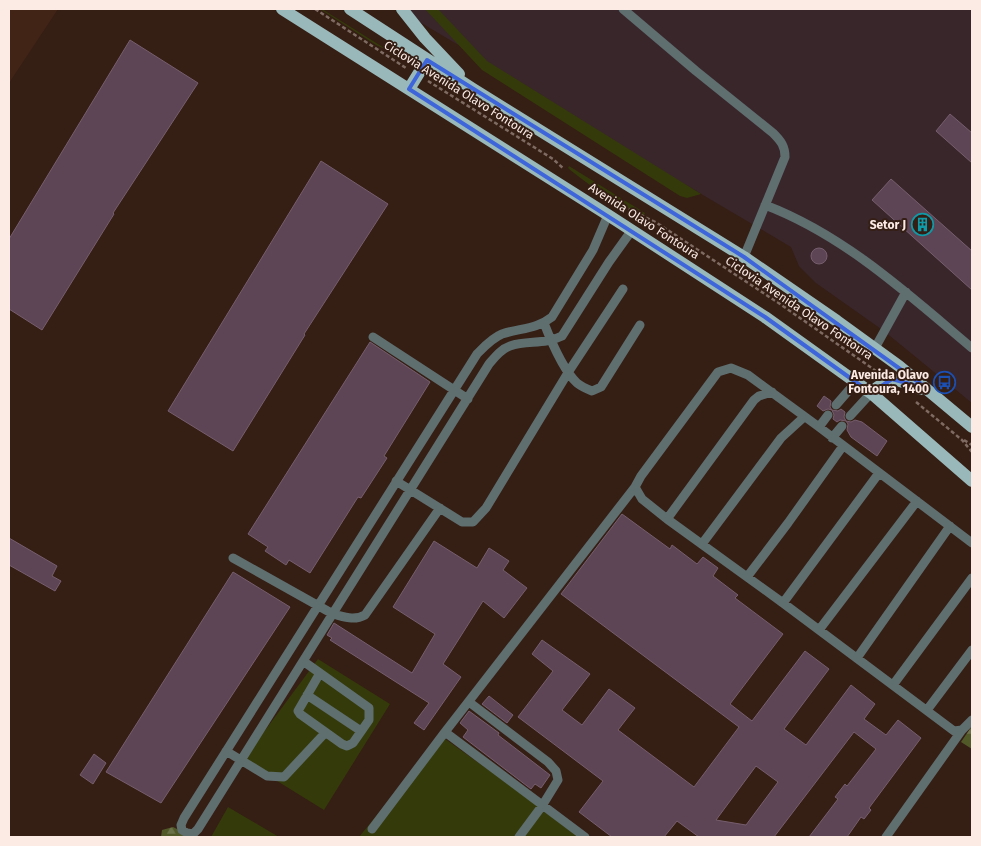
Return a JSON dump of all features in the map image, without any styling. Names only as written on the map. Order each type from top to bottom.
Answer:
[{"type":"main road","name":"Avenida Olavo Fontoura","points":[[282,9],[632,230],[765,317],[871,392],[972,481]]},
{"type":"main road","name":"Avenida Olavo Fontoura","points":[[350,9],[472,89],[744,257],[874,348],[928,389],[972,427]]},
{"type":"main road","points":[[402,9],[424,38],[472,89]]},
{"type":"main road","points":[[409,89],[427,60]]},
{"type":"main road","points":[[871,392],[889,380],[898,380],[920,389],[928,389]]},
{"type":"lane","points":[[623,9],[783,143],[785,158],[744,257]]},
{"type":"lane","points":[[765,205],[792,216],[828,235],[906,292],[972,348]]},
{"type":"lane","points":[[608,215],[592,250],[552,317],[544,323],[533,327],[501,334],[489,342],[477,354],[184,818],[181,825],[182,830],[186,833],[193,834],[198,829],[489,364],[498,353],[510,346],[551,341],[562,336],[609,262],[632,230]]},
{"type":"lane","points":[[396,481],[462,522],[473,522],[481,515],[568,371],[623,289]]},
{"type":"lane","points":[[874,348],[906,292]]},
{"type":"lane","points":[[544,323],[551,341],[568,371],[577,383],[583,388],[592,391],[601,387],[640,325]]},
{"type":"lane","points":[[373,338],[468,399]]},
{"type":"lane","points":[[372,829],[635,488],[641,476],[718,372],[731,368],[748,375],[972,543]]},
{"type":"lane","points":[[836,405],[856,382]]},
{"type":"lane","points":[[667,519],[754,400],[759,396],[772,392]]},
{"type":"lane","points":[[850,416],[871,392]]},
{"type":"lane","points":[[819,427],[828,415]]},
{"type":"lane","points":[[702,544],[781,438],[804,417]]},
{"type":"lane","points":[[832,438],[842,426]]},
{"type":"lane","points":[[426,433],[441,442]]},
{"type":"lane","points":[[747,577],[842,446]]},
{"type":"lane","points":[[783,603],[879,473]]},
{"type":"lane","points":[[635,488],[642,499],[667,519],[954,731],[962,730]]},
{"type":"lane","points":[[818,630],[917,501]]},
{"type":"lane","points":[[233,558],[333,614],[351,619],[359,618],[365,615],[440,508]]},
{"type":"lane","points":[[857,658],[950,526]]},
{"type":"lane","points":[[893,685],[972,578]]},
{"type":"lane","points":[[927,710],[972,650]]},
{"type":"lane","points":[[303,661],[320,673],[369,708],[369,720],[353,743],[348,746],[325,733],[298,711],[320,673]]},
{"type":"lane","points":[[307,695],[361,731]]},
{"type":"lane","points":[[469,702],[548,762],[556,772],[558,780],[519,837]]},
{"type":"lane","points":[[886,837],[962,730],[972,720]]},
{"type":"lane","points":[[445,732],[585,837]]},
{"type":"lane","points":[[226,751],[266,776],[284,777],[325,733]]},
{"type":"path","name":"Ciclovia Avenida Olavo Fontoura","points":[[315,9],[553,159],[569,173]]},
{"type":"path","name":"Ciclovia Avenida Olavo Fontoura","points":[[612,199],[657,223],[780,304],[889,380]]},
{"type":"path","points":[[911,398],[962,440],[972,452]]},
{"type":"path","points":[[962,440],[972,444]]},
{"type":"highlighted area","points":[[427,60],[744,257],[928,389],[892,379],[871,393],[765,317],[409,89]]},
{"type":"shaded area","points":[[9,9],[58,9],[9,83]]},
{"type":"shaded area","points":[[398,9],[972,9],[972,403],[884,331],[816,283],[799,266],[791,247],[642,159],[522,83]]},
{"type":"green space","points":[[320,9],[322,9],[389,51],[376,45]]},
{"type":"green space","points":[[425,9],[438,9],[487,61],[701,194],[687,198],[680,196],[482,70]]},
{"type":"green space","points":[[569,166],[645,213],[644,215],[604,195],[575,174],[568,168]]},
{"type":"green space","points":[[318,659],[390,704],[324,810],[243,760]]},
{"type":"green space","points":[[972,726],[972,749],[961,742]]},
{"type":"green space","points":[[441,736],[518,791],[578,837],[359,837]]},
{"type":"green space","points":[[228,807],[279,837],[211,837]]},
{"type":"green space","points":[[173,827],[193,837],[161,837],[162,830]]},
{"type":"building","points":[[130,40],[198,83],[113,213],[42,330],[9,309],[9,239]]},
{"type":"building","points":[[950,114],[972,133],[972,163],[936,131]]},
{"type":"building","points":[[321,161],[388,204],[304,334],[233,451],[168,411]]},
{"type":"building","name":"Setor J","points":[[891,179],[972,251],[972,290],[872,200]]},
{"type":"building","points":[[816,248],[822,248],[827,253],[825,262],[816,264],[811,259],[811,253]]},
{"type":"building","points":[[370,342],[430,382],[384,456],[387,458],[361,498],[358,497],[310,573],[289,560],[286,565],[265,551],[268,547],[248,534]]},
{"type":"building","points":[[824,396],[831,401],[830,407],[832,410],[823,411],[817,406]]},
{"type":"building","points":[[841,409],[845,412],[844,417],[846,421],[840,420],[837,422],[833,419],[832,410],[838,411]]},
{"type":"building","points":[[855,420],[862,422],[887,441],[877,456],[851,437],[847,430],[848,424],[846,421],[851,422]]},
{"type":"building","points":[[622,514],[670,549],[672,545],[697,564],[703,557],[718,568],[713,576],[738,595],[735,598],[783,634],[730,704],[752,721],[805,651],[829,669],[784,729],[806,745],[851,685],[875,704],[864,719],[886,735],[898,720],[921,738],[869,808],[871,810],[864,819],[861,817],[847,837],[809,837],[838,799],[835,797],[845,784],[847,786],[876,749],[854,732],[774,837],[699,837],[677,821],[664,837],[612,837],[579,812],[603,781],[518,717],[553,671],[532,654],[542,640],[590,674],[562,710],[582,725],[609,689],[635,708],[618,730],[694,787],[739,727],[561,594]],"holes":[[[756,766],[778,782],[746,825],[716,820]]]},
{"type":"building","points":[[9,538],[57,566],[52,576],[61,581],[55,591],[9,565]]},
{"type":"building","points":[[434,541],[477,568],[489,548],[509,561],[503,570],[527,588],[504,618],[483,601],[443,664],[461,677],[424,730],[414,723],[429,703],[330,640],[332,638],[327,635],[334,623],[412,673],[435,634],[393,607]]},
{"type":"building","points":[[233,572],[290,607],[161,803],[106,772]]},
{"type":"building","points":[[489,696],[513,715],[507,723],[482,704]]},
{"type":"building","points":[[469,711],[550,775],[541,788],[535,784],[531,789],[463,737],[468,730],[460,723]]},
{"type":"building","points":[[94,754],[106,763],[93,784],[80,775]]},
{"type":"place","name":"Setor J","points":[[922,225]]},
{"type":"place","name":"Avenida Olavo Fontoura, 1400","points":[[945,382]]}]
